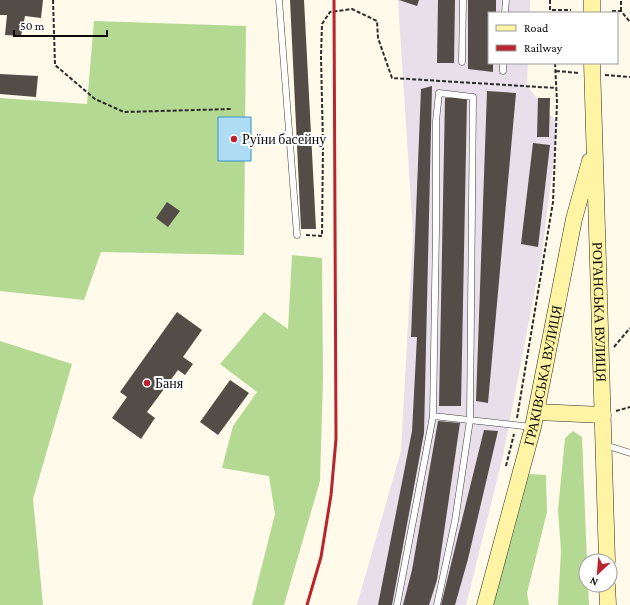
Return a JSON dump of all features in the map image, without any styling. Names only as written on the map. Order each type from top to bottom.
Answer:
[{"type":"main road","points":[[592,0],[592,12]]},
{"type":"main road","name":"РОГАНСЬКА ВУЛИЦЯ","points":[[592,64],[607,553]]},
{"type":"main road","name":"ГРАКІВСЬКА ВУЛИЦЯ","points":[[484,605],[535,420],[574,219],[594,144]]},
{"type":"main road","points":[[535,420],[603,415]]},
{"type":"main road","points":[[607,593],[608,605]]},
{"type":"lane","points":[[279,0],[297,234]]},
{"type":"lane","points":[[462,62],[463,0]]},
{"type":"lane","points":[[505,12],[506,0]]},
{"type":"lane","points":[[503,64],[503,71]]},
{"type":"lane","points":[[397,605],[433,416],[436,121],[439,93],[473,97],[470,420],[455,521],[437,605]]},
{"type":"lane","points":[[433,416],[516,425],[535,420]]},
{"type":"lane","points":[[604,444],[630,453]]},
{"type":"path","points":[[53,0],[55,65],[95,99],[124,112],[231,109]]},
{"type":"path","points":[[550,0],[550,12],[571,10]]},
{"type":"path","points":[[621,0],[621,11],[630,22]]},
{"type":"path","points":[[297,234],[322,236],[322,24],[330,12],[352,9],[377,21],[378,38],[392,78],[556,88]]},
{"type":"path","points":[[612,11],[621,11]]},
{"type":"path","points":[[506,470],[516,425],[553,202],[556,88],[555,64]]},
{"type":"shaded area","points":[[398,0],[530,0],[530,12],[488,12],[488,64],[528,64],[527,86],[558,124],[542,253],[503,456],[466,605],[357,605],[401,451],[413,234]]},
{"type":"green space","points":[[94,21],[246,26],[244,255],[101,252],[84,300],[0,291],[0,98],[87,104]]},
{"type":"green space","points":[[292,255],[322,258],[323,378],[320,481],[284,605],[252,605],[275,514],[269,476],[222,468],[233,426],[257,392],[220,364],[264,312],[288,329]]},
{"type":"green space","points":[[0,341],[72,364],[33,499],[43,605],[0,605]]},
{"type":"green space","points":[[573,431],[582,437],[587,553],[578,553],[578,593],[588,593],[589,605],[558,605],[561,551],[558,510],[565,438]]},
{"type":"green space","points":[[529,474],[546,475],[547,512],[527,593],[529,605],[493,605]]},
{"type":"water","name":"Руїни басейну","points":[[218,117],[251,117],[251,161],[218,161]]},
{"type":"building","points":[[0,0],[43,0],[41,18],[25,16],[21,36],[5,35],[7,15],[0,15]]},
{"type":"building","points":[[290,0],[304,0],[316,229],[301,229]]},
{"type":"building","points":[[399,0],[419,0],[417,6]]},
{"type":"building","points":[[438,0],[455,0],[454,63],[437,63]]},
{"type":"building","points":[[468,0],[496,0],[496,12],[488,12],[488,64],[493,64],[493,72],[468,69]]},
{"type":"building","points":[[0,74],[38,76],[36,97],[0,94]]},
{"type":"building","points":[[432,86],[424,433],[392,605],[378,605],[412,431],[417,337],[411,337],[421,89]]},
{"type":"building","points":[[487,91],[516,93],[488,403],[476,401]]},
{"type":"building","points":[[445,98],[467,98],[461,406],[439,406]]},
{"type":"building","points":[[538,98],[550,98],[549,137],[537,137]]},
{"type":"building","points":[[533,143],[550,145],[538,247],[521,244]]},
{"type":"building","points":[[167,202],[180,211],[168,227],[156,218]]},
{"type":"building","name":"Баня","points":[[177,312],[202,330],[183,357],[193,364],[185,375],[178,370],[147,412],[155,418],[141,439],[112,418],[127,397],[120,392]]},
{"type":"building","points":[[230,380],[249,393],[218,435],[200,422]]},
{"type":"building","points":[[438,421],[460,423],[437,580],[429,605],[403,605],[412,570]]},
{"type":"building","points":[[484,430],[498,431],[468,559],[455,605],[441,605]]},
{"type":"railway","points":[[307,605],[321,557],[331,495],[336,439],[334,0]]},
{"type":"place","name":"Руїни басейну","points":[[234,139]]},
{"type":"place","name":"Баня","points":[[147,383]]}]
